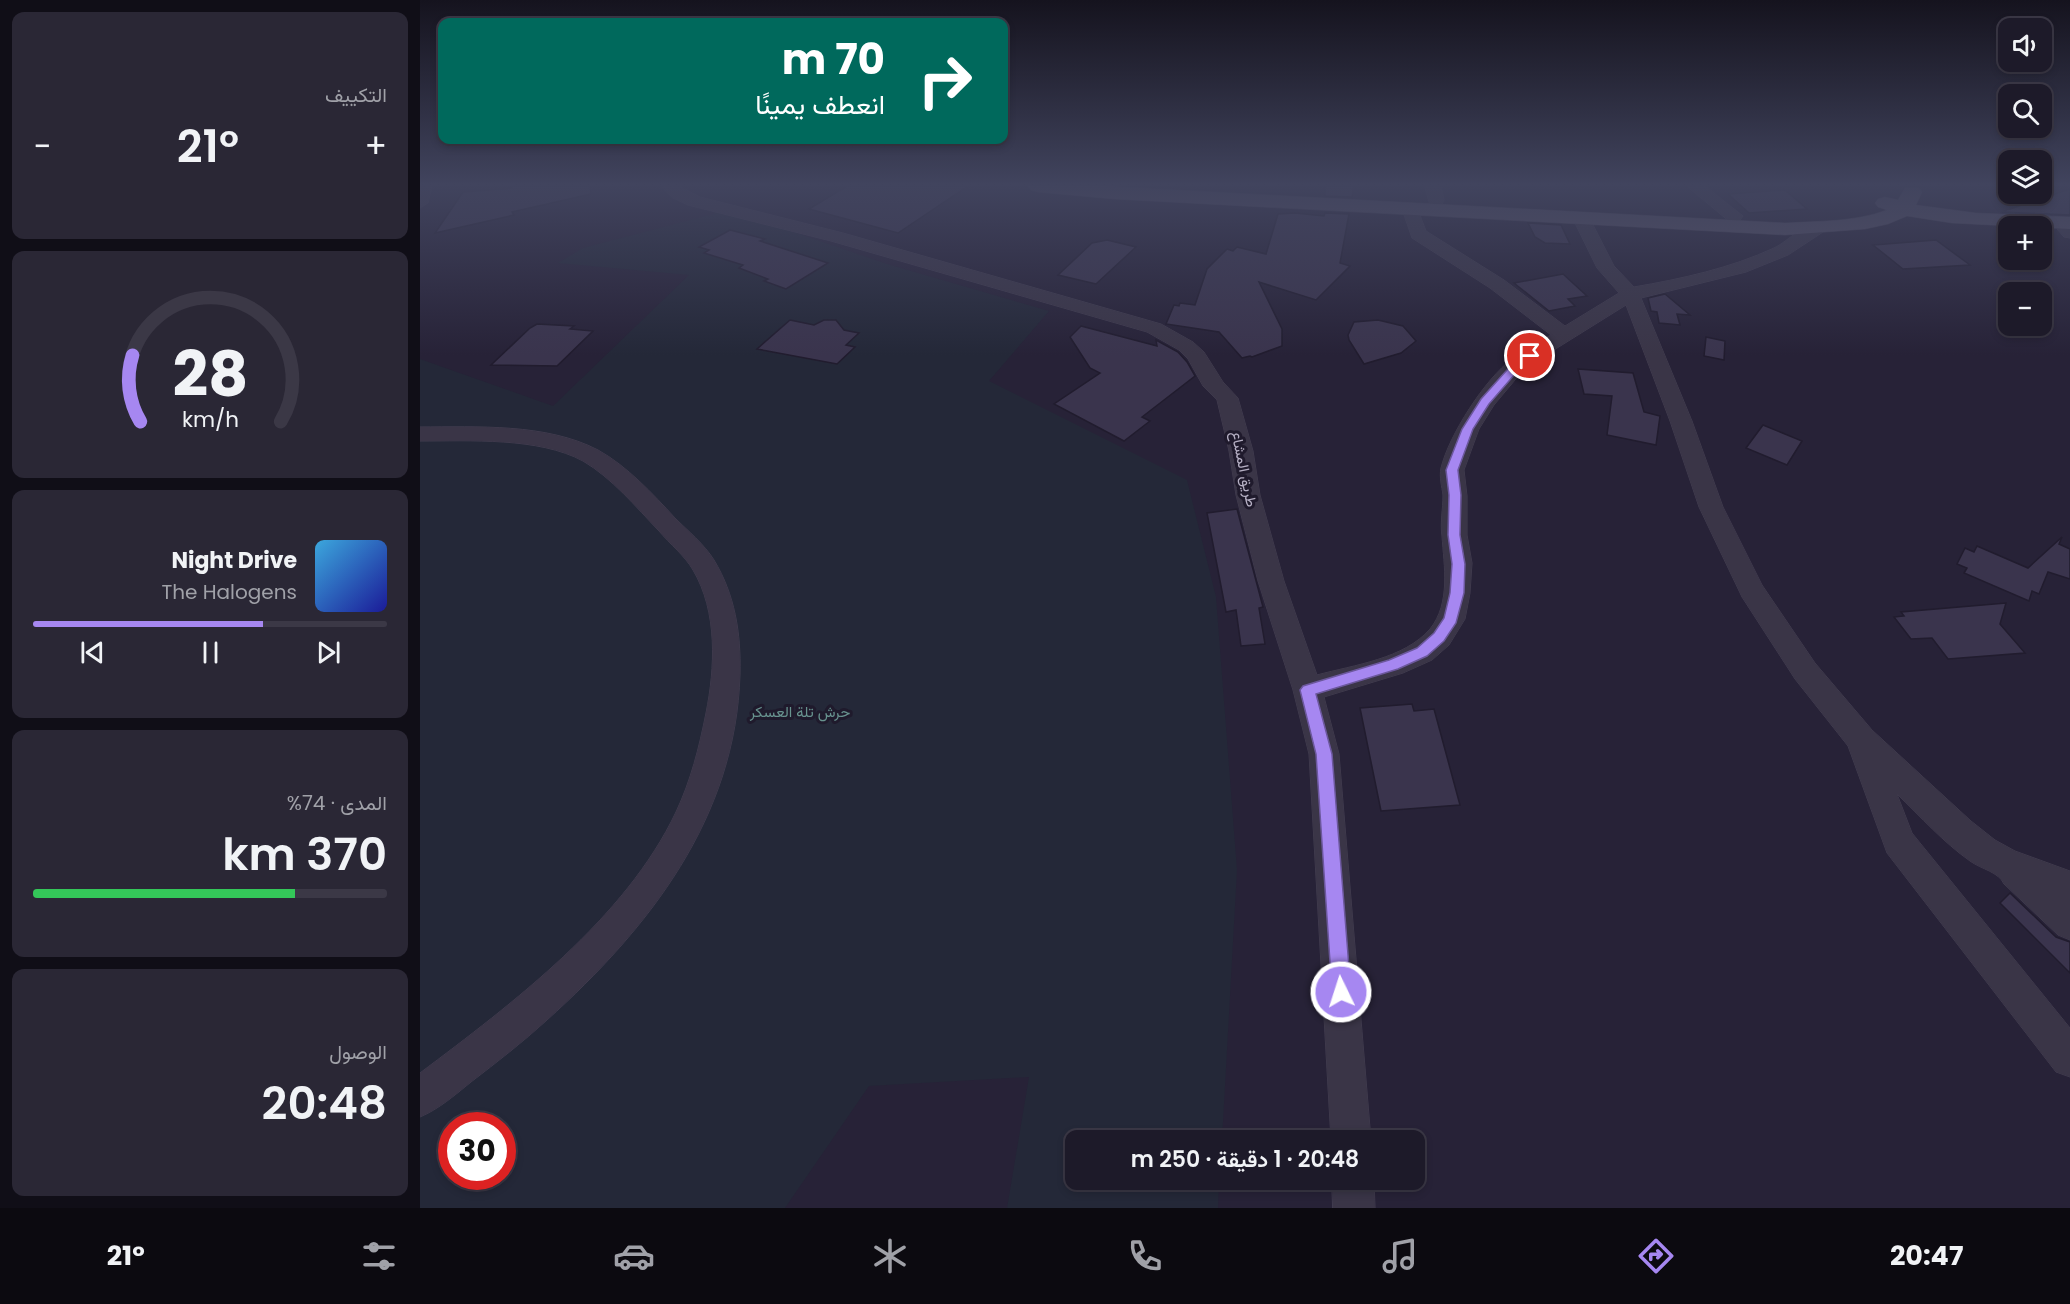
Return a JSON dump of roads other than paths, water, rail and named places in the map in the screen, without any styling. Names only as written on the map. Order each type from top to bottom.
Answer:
[{"type":"street","name":"طريق المشاع","points":[[856,242],[1154,328],[1186,346],[1197,356],[1214,386],[1227,398],[1241,451],[1248,495],[1271,581],[1308,690],[1324,754],[1350,1130]]},
{"type":"street","points":[[1431,242],[1497,284],[1563,334]]},
{"type":"street","points":[[1593,242],[1606,268],[1630,294],[1682,421],[1711,507],[1751,590],[1805,671],[1861,739],[1959,832],[1983,851],[2005,863],[2070,887]]},
{"type":"street","points":[[1308,690],[1393,665],[1422,652],[1439,637],[1451,619],[1457,593],[1458,564],[1454,535],[1455,495],[1452,470],[1468,429],[1485,402],[1518,364],[1630,294],[1668,287],[1739,268],[1782,251],[1795,242]]},
{"type":"street","points":[[420,434],[513,437],[548,442],[590,455],[640,498],[703,564],[722,606],[726,630],[722,711],[712,764],[685,828],[649,886],[621,923],[587,960],[497,1039],[420,1097]]},
{"type":"street","points":[[1861,739],[1899,842],[2070,1058]]},
{"type":"street","points":[[2005,863],[2070,923]]},
{"type":"street","points":[[1353,1190],[1354,1208]]},
{"type":"park label","name":"حرش تلة العسكر","points":[[800,712]]}]
